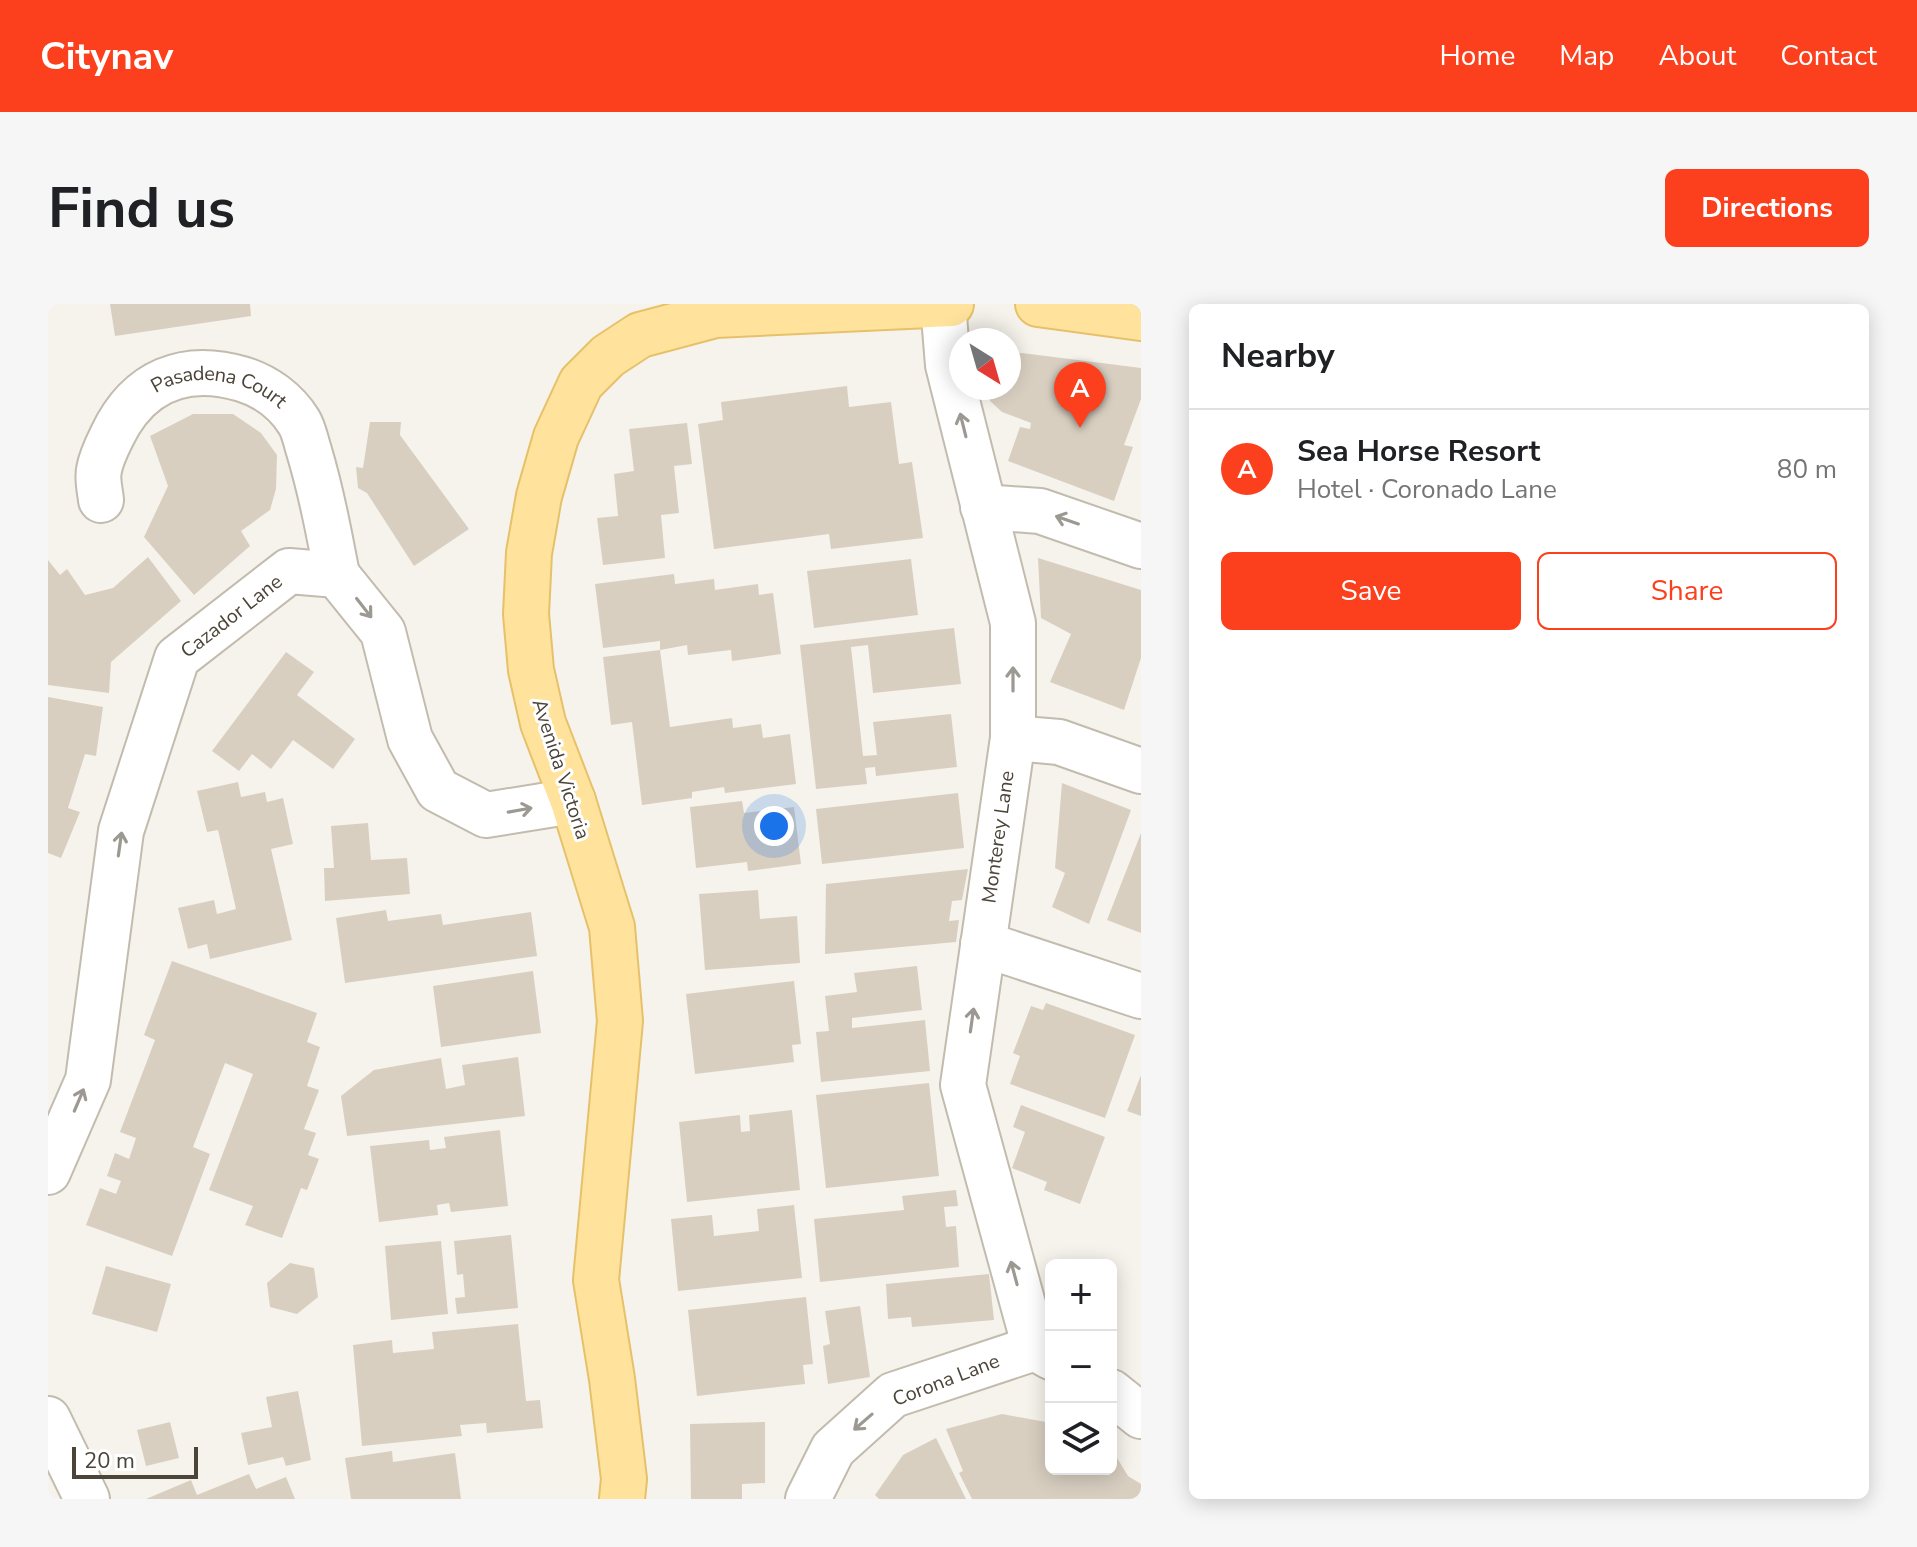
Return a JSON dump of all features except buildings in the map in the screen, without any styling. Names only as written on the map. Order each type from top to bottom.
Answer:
[{"type":"main road","name":"Avenida Victoria","points":[[622,1499],[624,1479],[596,1280],[620,1021],[612,927],[573,801],[543,723],[531,670],[526,614],[529,553],[539,496],[556,437],[581,383],[608,356],[640,335],[715,315],[951,304]]},
{"type":"main road","points":[[1038,304],[1141,318]]},
{"type":"street","name":"Monterey Lane","points":[[943,304],[948,365],[1013,623],[1013,738],[963,1085],[1043,1352]]},
{"type":"street","name":"Pasadena Court","points":[[101,500],[98,472],[107,447],[131,404],[152,386],[172,378],[201,372],[230,375],[255,383],[279,399],[301,423],[318,481],[337,575]]},
{"type":"street","points":[[983,507],[1040,511],[1141,546]]},
{"type":"street","name":"Cazador Lane","points":[[48,1172],[88,1080],[121,831],[177,658],[289,571],[337,575]]},
{"type":"street","points":[[337,575],[383,632],[410,739],[438,790],[486,815],[573,801]]},
{"type":"street","points":[[1013,738],[1059,742],[1141,771]]},
{"type":"street","points":[[983,944],[1141,996]]},
{"type":"street","name":"Corona Lane","points":[[808,1499],[833,1449],[893,1395],[1043,1352]]},
{"type":"street","points":[[1117,1397],[1141,1416]]},
{"type":"street","points":[[48,1419],[87,1499]]},
{"type":"place","name":"Sea Horse Resort","points":[[1080,428]]}]
